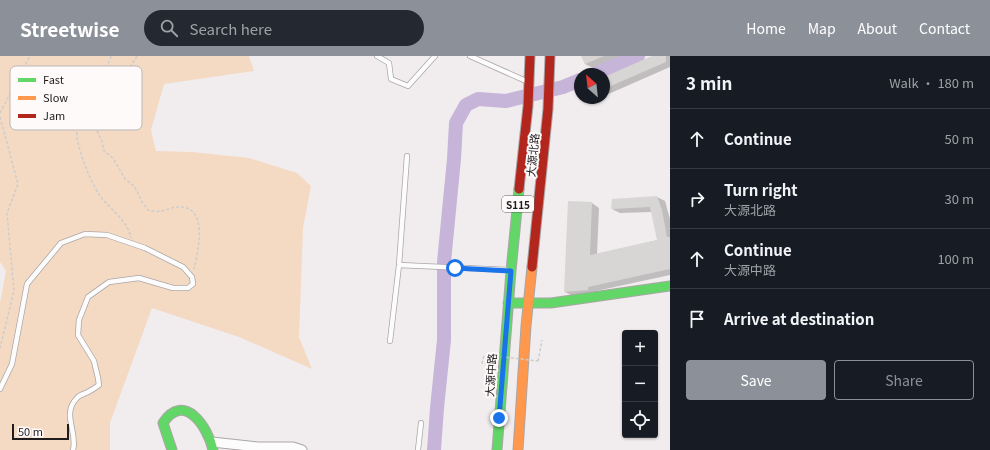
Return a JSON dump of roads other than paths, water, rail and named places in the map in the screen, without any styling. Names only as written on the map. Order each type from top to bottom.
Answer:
[{"type":"main road","name":"大源北路","points":[[529,304],[511,271],[530,85],[530,56]]},
{"type":"main road","name":"大源北路","points":[[508,303],[520,286],[548,109],[550,56]]},
{"type":"main road","points":[[508,303],[529,304],[564,302],[670,286]]},
{"type":"main road","name":"大源中路","points":[[508,303],[516,325],[518,450]]},
{"type":"main road","name":"大源中路","points":[[497,450],[516,325],[529,304]]},
{"type":"main road","points":[[172,450],[171,443],[163,423],[170,414],[180,410],[191,414],[203,425],[212,446]]},
{"type":"street","points":[[212,446],[274,446],[293,447],[302,450]]},
{"type":"lane","points":[[377,56],[389,64],[391,79],[408,86],[435,56]]},
{"type":"lane","points":[[470,56],[530,85]]},
{"type":"lane","points":[[390,341],[399,265],[407,156]]},
{"type":"lane","points":[[0,389],[12,364],[28,284],[61,243],[85,234],[107,235],[144,248],[183,267],[192,277],[193,284],[188,288],[173,288],[139,278],[109,282],[88,297],[79,320],[78,336],[94,361],[99,385],[88,393],[77,397],[71,407],[70,422],[75,444],[73,450]]},
{"type":"lane","points":[[399,265],[511,271]]},
{"type":"lane","points":[[418,450],[421,423]]},
{"type":"waterway","points":[[609,68],[638,56]]},
{"type":"waterway","points":[[434,450],[444,340],[444,262],[456,123],[466,105],[478,99],[506,101],[563,87],[574,82]]}]
